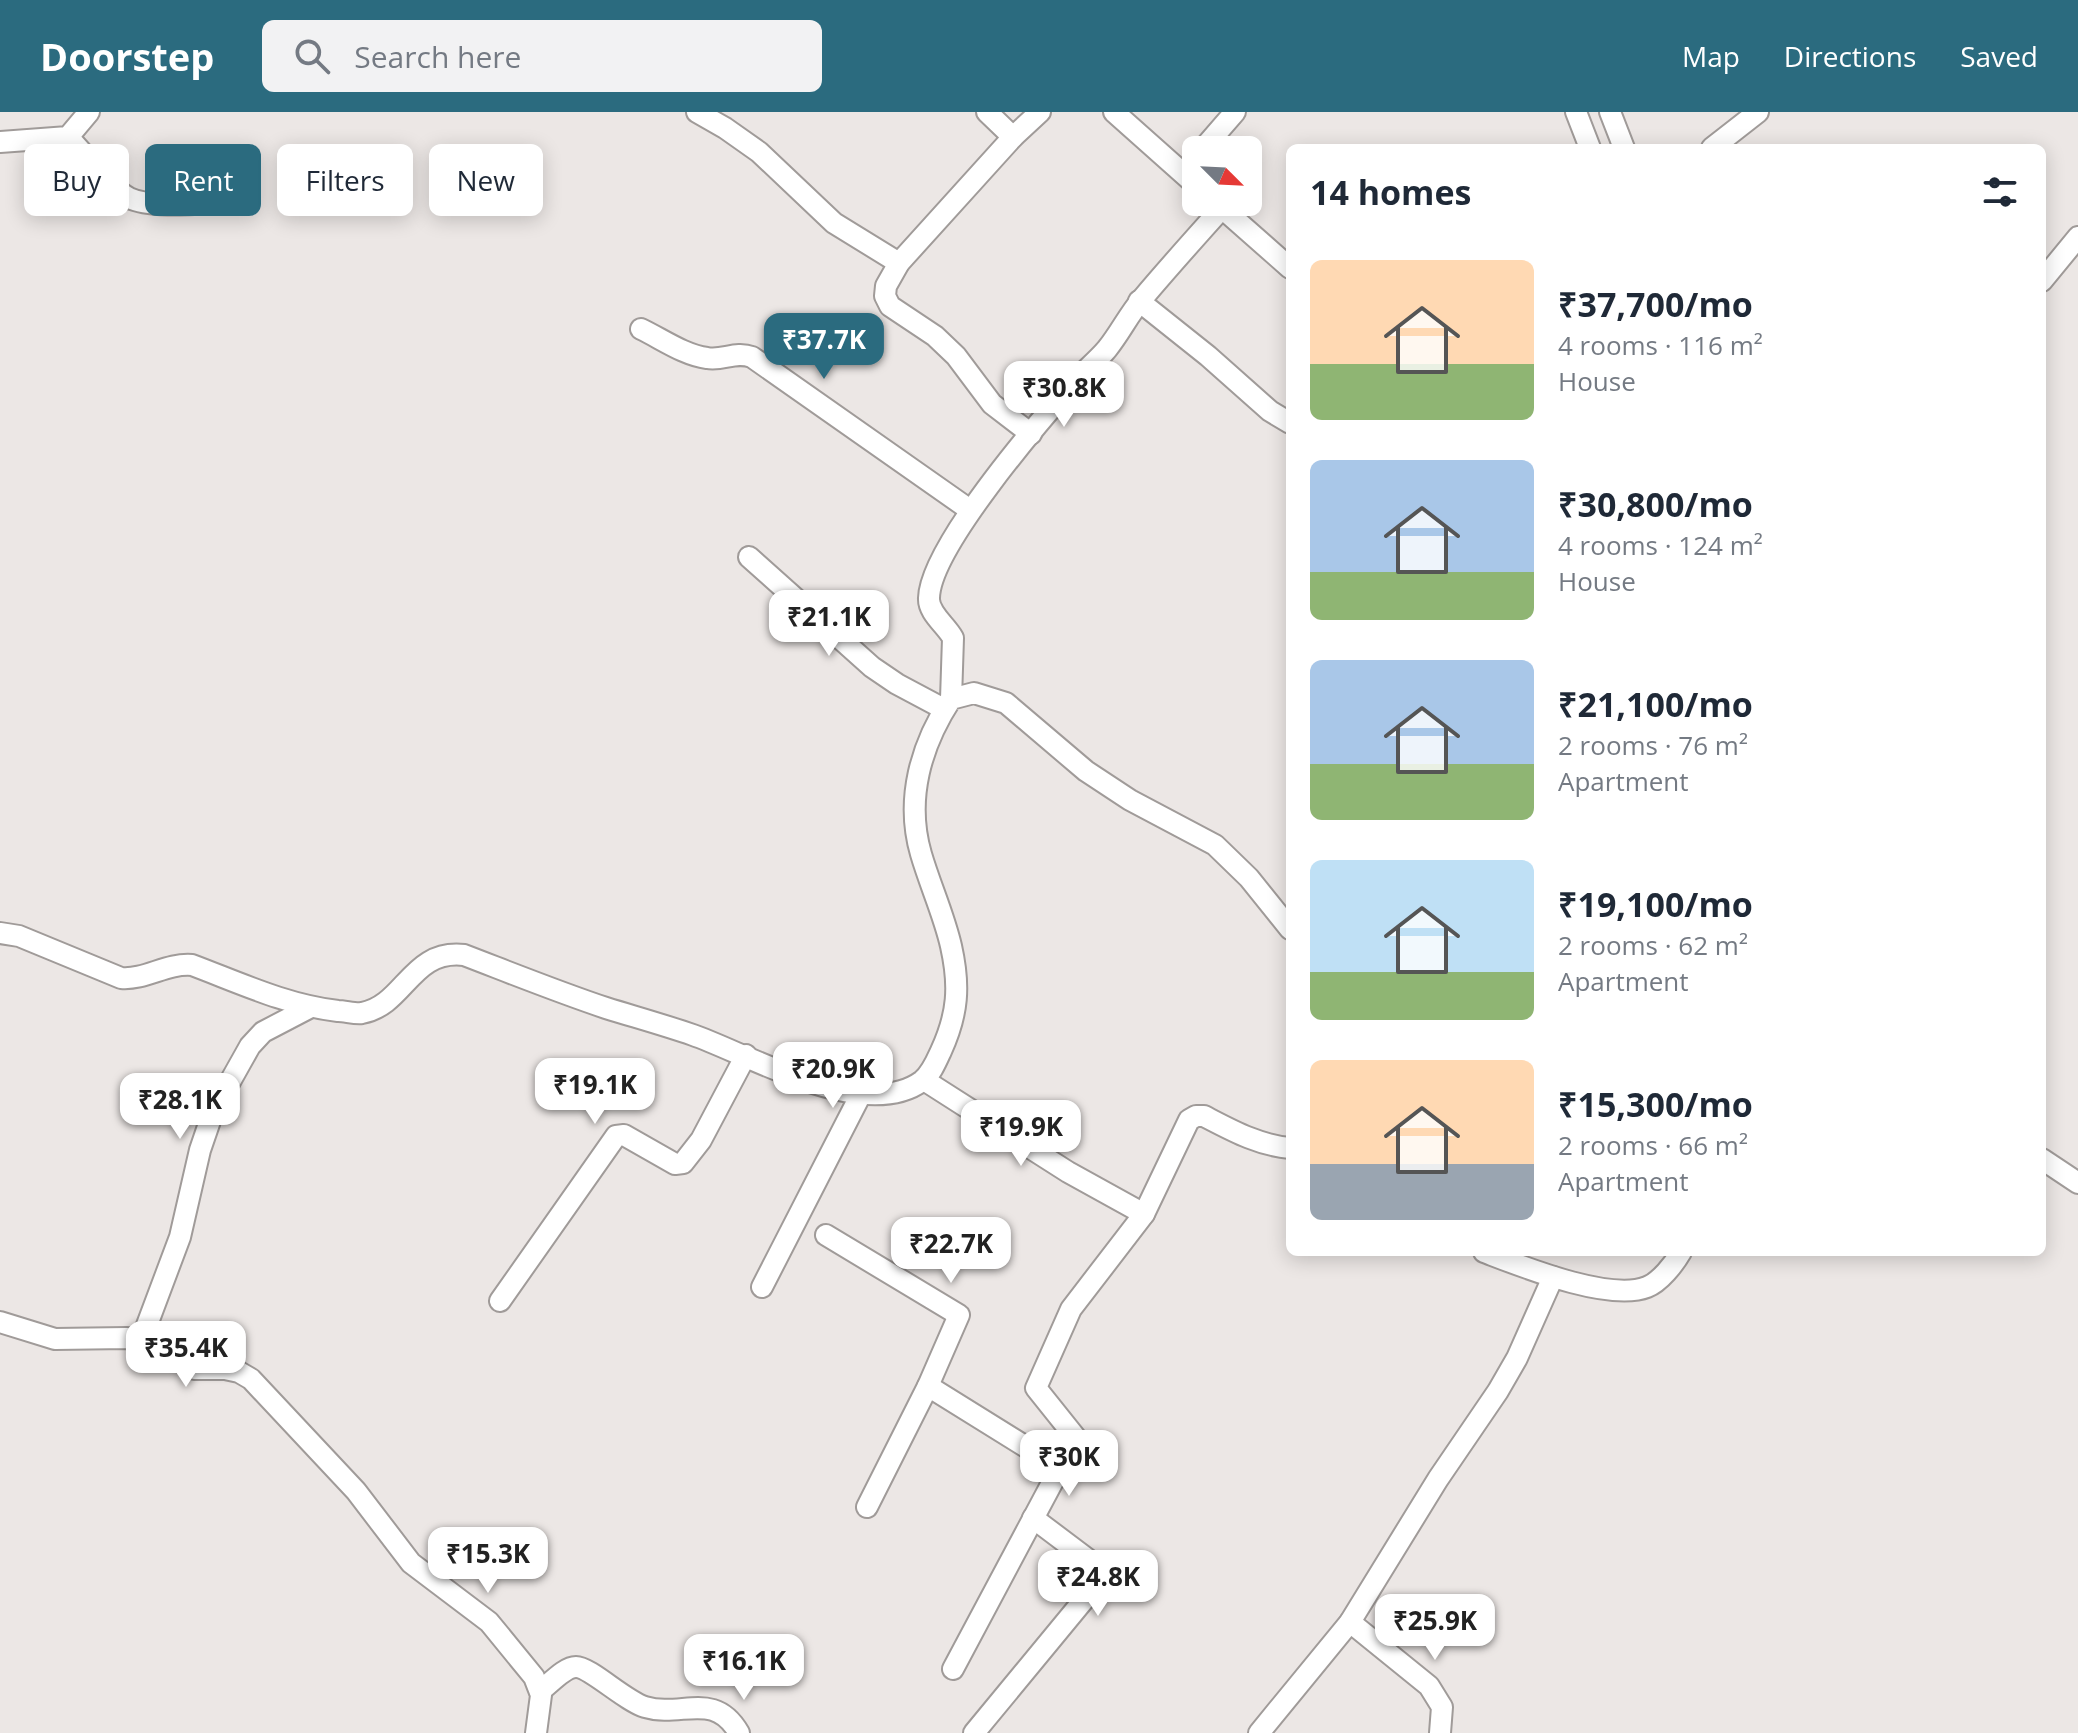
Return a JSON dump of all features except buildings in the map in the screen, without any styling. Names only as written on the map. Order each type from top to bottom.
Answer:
[{"type":"street","points":[[0,142],[68,137],[89,112]]},
{"type":"street","points":[[697,112],[759,152],[834,223],[899,263]]},
{"type":"street","points":[[987,112],[1013,137]]},
{"type":"street","points":[[1031,434],[992,404],[956,356],[935,336],[890,306],[885,296],[886,286],[899,263],[1013,137],[1040,112]]},
{"type":"street","points":[[1114,112],[1182,164]]},
{"type":"street","points":[[1214,136],[1235,112]]},
{"type":"street","points":[[1576,112],[1588,144]]},
{"type":"street","points":[[1610,112],[1622,144]]},
{"type":"street","points":[[1717,144],[1758,112]]},
{"type":"street","points":[[68,137],[122,193],[145,203]]},
{"type":"street","points":[[0,933],[19,936],[121,978],[136,979],[177,964],[192,965],[309,1008],[361,1013],[382,1005],[432,959],[447,953],[464,955],[604,1007],[691,1034],[812,1083],[861,1094],[888,1094],[909,1089],[924,1080],[935,1065],[950,1032],[959,996],[951,946],[920,850],[915,813],[915,782],[923,752],[948,704],[953,638],[948,627],[931,609],[928,600],[937,569],[970,510],[1074,382],[1108,348],[1139,301],[1210,216]]},
{"type":"street","points":[[1231,216],[1286,264]]},
{"type":"street","points":[[2046,276],[2078,237]]},
{"type":"street","points":[[1139,301],[1270,411],[1286,421]]},
{"type":"street","points":[[641,329],[702,358],[741,354],[752,357],[970,510]]},
{"type":"street","points":[[749,557],[872,667],[897,684],[948,704],[974,693],[1006,703],[1086,771],[1130,800],[1215,845],[1249,878],[1286,924]]},
{"type":"street","points":[[141,1341],[180,1237],[200,1150],[213,1112],[250,1046],[263,1032],[309,1008]]},
{"type":"street","points":[[500,1301],[616,1136],[624,1135],[675,1164],[683,1163],[701,1140],[746,1055]]},
{"type":"street","points":[[924,1080],[1068,1172],[1144,1214]]},
{"type":"street","points":[[762,1287],[861,1094]]},
{"type":"street","points":[[953,1669],[1076,1438],[1036,1388],[1071,1309],[1144,1214],[1189,1120],[1204,1116],[1269,1146],[1286,1148]]},
{"type":"street","points":[[2046,1162],[2078,1183]]},
{"type":"street","points":[[826,1235],[959,1315],[928,1386],[867,1507]]},
{"type":"street","points":[[1495,1256],[1553,1277],[1625,1292],[1649,1287],[1679,1256]]},
{"type":"street","points":[[1259,1733],[1350,1622],[1438,1479],[1498,1391],[1517,1358],[1553,1277]]},
{"type":"street","points":[[0,1322],[55,1339],[127,1338],[141,1341],[194,1369],[225,1369],[251,1379],[356,1491],[411,1563],[489,1622],[534,1677],[540,1691],[536,1733]]},
{"type":"street","points":[[928,1386],[1060,1468]]},
{"type":"street","points":[[974,1733],[1106,1573],[1033,1518]]},
{"type":"street","points":[[1350,1622],[1429,1686],[1442,1707],[1440,1733]]},
{"type":"street","points":[[540,1691],[569,1668],[580,1668],[622,1696],[648,1708],[681,1710],[697,1706],[711,1709],[732,1720],[739,1733]]}]
